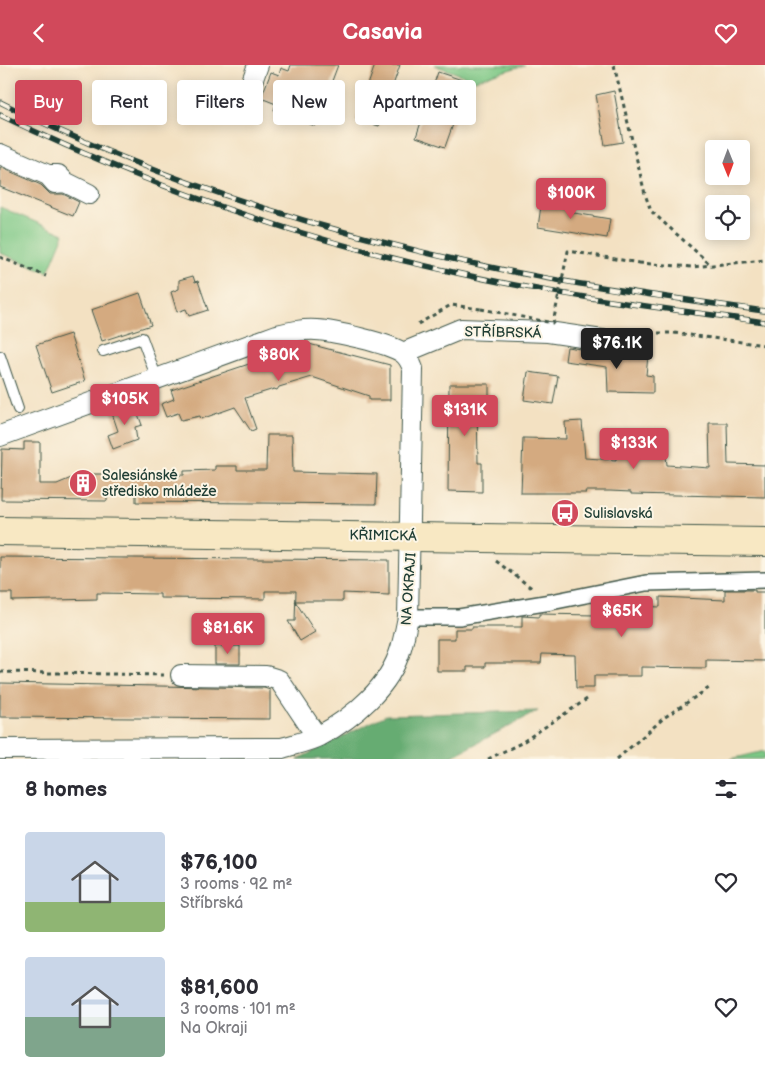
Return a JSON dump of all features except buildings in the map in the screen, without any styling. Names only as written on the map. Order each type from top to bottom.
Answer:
[{"type":"main road","name":"KŘIMICKÁ","points":[[0,531],[411,535],[765,543]]},
{"type":"street","points":[[253,80],[258,65]]},
{"type":"street","points":[[0,154],[89,194]]},
{"type":"street","name":"STŘÍBRSKÁ","points":[[403,353],[461,329],[548,332],[636,345]]},
{"type":"street","points":[[0,436],[277,335],[294,331],[315,330],[338,333],[403,353],[413,369],[411,535]]},
{"type":"street","name":"NA OKRAJI","points":[[0,749],[282,748],[317,737],[349,718],[376,692],[389,674],[401,649],[408,617],[411,535]]},
{"type":"street","points":[[408,617],[459,617],[551,602],[646,583],[765,580]]},
{"type":"street","points":[[181,675],[266,676],[279,680],[317,737]]},
{"type":"lane","points":[[103,351],[142,338],[157,379]]},
{"type":"lane","points":[[0,356],[18,409]]},
{"type":"path","points":[[614,65],[651,211],[712,266]]},
{"type":"path","points":[[426,318],[451,305],[467,306],[553,323],[568,251],[639,263],[712,266],[765,260]]},
{"type":"path","points":[[0,257],[46,276]]},
{"type":"path","points":[[636,345],[642,335],[648,333],[674,333],[765,345]]},
{"type":"path","points":[[490,556],[551,602]]},
{"type":"path","points":[[0,672],[181,675]]},
{"type":"path","points":[[617,759],[664,717],[710,688]]},
{"type":"path","points":[[488,759],[521,743],[590,697]]},
{"type":"green space","points":[[434,65],[525,65],[475,80]]},
{"type":"green space","points":[[0,207],[64,234],[48,272],[0,253]]},
{"type":"green space","points":[[538,711],[447,759],[298,759],[386,715]]},
{"type":"green space","points":[[765,751],[765,759],[731,759]]},
{"type":"railway","points":[[0,102],[62,132],[127,159],[194,184],[331,228],[400,246],[535,276],[765,311]]},
{"type":"railway","points":[[0,115],[167,187],[281,227],[339,244],[457,273],[533,288],[610,301],[765,322]]},
{"type":"place","name":"Salesiánské středisko mládeže","points":[[83,483]]},
{"type":"place","name":"Sulislavská","points":[[565,513]]}]
